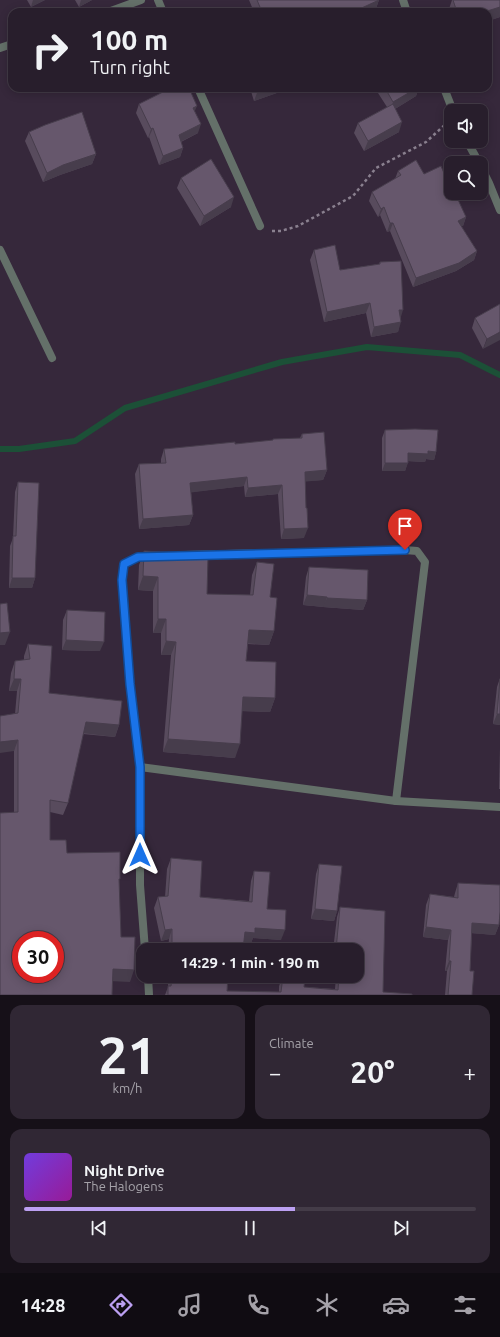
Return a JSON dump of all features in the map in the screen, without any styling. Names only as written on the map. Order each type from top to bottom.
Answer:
[{"type":"street","points":[[119,8],[141,0]]},
{"type":"street","points":[[200,92],[260,226]]},
{"type":"street","points":[[446,92],[450,104]]},
{"type":"street","points":[[488,181],[500,210]]},
{"type":"street","points":[[0,250],[52,358]]},
{"type":"street","points":[[178,556],[405,550],[417,551],[425,562],[396,801]]},
{"type":"street","points":[[144,943],[140,885],[140,767],[130,684],[122,580],[124,564],[138,557],[162,556]]},
{"type":"street","points":[[140,767],[396,801],[500,807]]},
{"type":"street","points":[[148,983],[149,995]]},
{"type":"path","points":[[260,226],[267,231],[281,231],[298,226],[321,214],[352,196],[376,168],[426,142],[444,126]]},
{"type":"building","points":[[257,0],[379,0],[362,8],[260,8]]},
{"type":"building","points":[[453,0],[500,0],[500,7],[492,10],[492,8],[456,8]]},
{"type":"building","points":[[163,92],[191,92],[197,106],[193,108],[201,124],[179,135],[183,148],[163,156],[153,128],[151,129],[139,104]]},
{"type":"building","points":[[387,92],[410,92],[393,102]]},
{"type":"building","points":[[393,104],[402,122],[368,141],[358,123]]},
{"type":"building","points":[[82,112],[96,154],[63,165],[47,173],[29,132]]},
{"type":"building","points":[[211,159],[234,197],[204,216],[181,178]]},
{"type":"building","points":[[416,160],[424,174],[441,166],[444,173],[444,200],[458,200],[466,217],[458,221],[477,251],[459,263],[416,278],[393,223],[390,223],[384,207],[381,209],[372,192],[401,175],[398,171]]},
{"type":"building","points":[[335,245],[340,270],[380,264],[380,262],[401,261],[403,310],[399,310],[401,322],[374,327],[370,303],[327,312],[314,250]]},
{"type":"building","points":[[500,304],[500,332],[487,339],[475,318]]},
{"type":"building","points":[[385,430],[438,430],[436,452],[428,451],[428,454],[408,453],[408,463],[385,463]]},
{"type":"building","points":[[324,432],[327,470],[305,472],[308,528],[284,529],[282,485],[248,488],[247,477],[190,483],[193,515],[143,519],[139,464],[166,463],[164,449],[235,442],[235,444],[273,439],[302,438],[302,434]]},
{"type":"building","points":[[18,482],[39,483],[35,578],[12,578],[13,536],[16,536]]},
{"type":"building","points":[[144,551],[195,554],[195,557],[208,557],[207,594],[253,595],[257,562],[274,564],[270,597],[277,598],[274,631],[249,630],[246,661],[276,662],[275,698],[243,697],[240,744],[168,739],[176,642],[166,641],[166,619],[158,619],[158,577],[143,576]]},
{"type":"building","points":[[309,567],[368,570],[367,600],[327,598],[307,595]]},
{"type":"building","points":[[7,603],[10,632],[0,633],[0,604]]},
{"type":"building","points":[[67,610],[105,612],[104,642],[66,640]]},
{"type":"building","points":[[28,644],[52,646],[49,693],[122,701],[119,725],[86,722],[68,803],[50,800],[50,840],[66,840],[67,853],[120,852],[119,879],[121,937],[135,937],[134,970],[113,969],[112,995],[0,995],[0,813],[18,812],[18,740],[0,742],[0,716],[18,713],[21,679],[14,679],[15,661],[30,659]]},
{"type":"building","points":[[500,679],[500,714],[497,714]]},
{"type":"building","points":[[171,858],[202,861],[200,897],[252,902],[254,871],[270,872],[267,909],[286,910],[285,930],[255,928],[255,933],[245,932],[244,943],[172,943],[172,929],[165,930],[158,897],[168,896]]},
{"type":"building","points":[[319,864],[342,866],[337,911],[315,909]]},
{"type":"building","points":[[458,883],[500,885],[499,925],[472,923],[470,971],[474,971],[472,995],[448,995],[451,961],[449,961],[451,930],[426,927],[430,894],[458,898]]},
{"type":"building","points":[[340,907],[385,911],[383,992],[412,995],[168,995],[168,986],[171,986],[171,983],[228,983],[227,991],[281,992],[282,983],[304,983],[304,987],[338,990],[338,983],[364,983],[364,943],[337,943]]},
{"type":"waterway","points":[[0,449],[19,449],[75,441],[125,408],[282,362],[367,347],[460,355],[500,375]]},
{"type":"route","points":[[140,855],[140,767],[130,684],[122,580],[124,564],[138,557],[405,550]]}]
